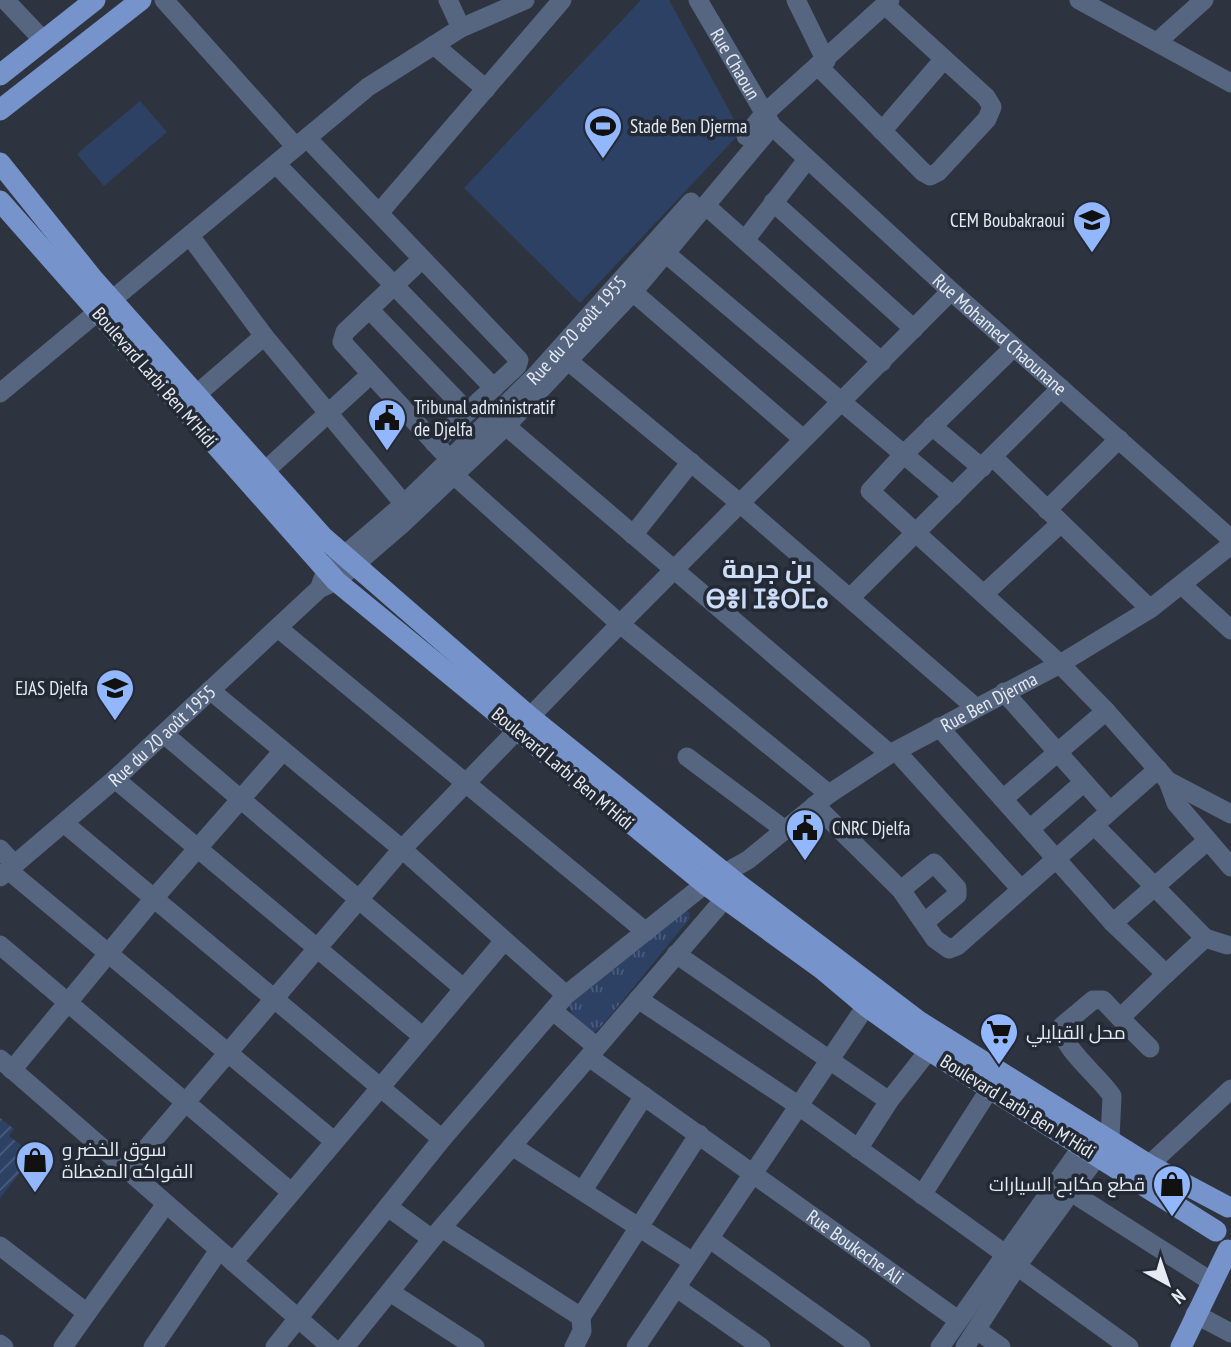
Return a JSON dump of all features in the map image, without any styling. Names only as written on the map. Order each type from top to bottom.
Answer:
[{"type":"main road","points":[[0,75],[95,0]]},
{"type":"main road","points":[[0,110],[141,0]]},
{"type":"main road","points":[[0,163],[106,306],[197,394],[348,561],[524,723],[728,885],[920,1022],[1099,1138],[1229,1206],[1218,1217],[1216,1231],[1222,1245],[1230,1251],[1195,1314],[1181,1347]]},
{"type":"main road","name":"Boulevard Larbi Ben M'Hidi","points":[[0,201],[106,306],[327,580],[524,723],[705,884],[728,885],[866,1006],[929,1050],[991,1087],[1099,1138],[1216,1231]]},
{"type":"street","points":[[5,0],[43,40]]},
{"type":"street","points":[[164,0],[301,142],[379,213],[519,360],[517,366],[434,443]]},
{"type":"street","points":[[448,0],[461,28]]},
{"type":"street","points":[[0,393],[368,87],[461,28],[525,0]]},
{"type":"street","points":[[379,213],[562,0]]},
{"type":"street","name":"Rue Chaoun","points":[[698,0],[767,120]]},
{"type":"street","points":[[767,120],[822,64],[880,5],[986,97],[992,107],[987,119],[938,172],[930,176],[883,131],[822,64],[796,0]]},
{"type":"street","points":[[1079,0],[1231,83]]},
{"type":"street","points":[[1157,42],[1204,0]]},
{"type":"street","points":[[433,44],[486,89]]},
{"type":"street","points":[[883,131],[944,59]]},
{"type":"street","name":"Rue Mohamed Chaounane","points":[[767,120],[806,161],[1231,538]]},
{"type":"street","name":"Rue du 20 août 1955","points":[[8,871],[65,824],[164,734],[633,292],[660,249],[705,205],[767,120]]},
{"type":"street","name":"Rue du 20 août 1955","points":[[348,561],[404,504],[448,467],[506,426],[563,357],[660,249],[767,120]]},
{"type":"street","points":[[745,240],[806,161]]},
{"type":"street","points":[[276,164],[494,388]]},
{"type":"street","points":[[773,202],[914,329]]},
{"type":"street","points":[[705,205],[883,362]]},
{"type":"street","points":[[190,236],[264,336],[404,504]]},
{"type":"street","points":[[660,249],[953,496]]},
{"type":"street","points":[[422,259],[342,337],[345,348],[434,443],[448,467],[620,624],[822,799],[901,890],[935,939],[949,949],[1110,811],[1163,775]]},
{"type":"street","points":[[127,1171],[402,849],[620,624],[951,291]]},
{"type":"street","points":[[633,292],[803,439]]},
{"type":"street","points":[[369,309],[468,412]]},
{"type":"street","points":[[197,394],[264,336]]},
{"type":"street","points":[[1014,347],[904,453],[870,491],[1060,664],[1163,775],[1231,814]]},
{"type":"street","points":[[563,357],[741,504],[975,707]]},
{"type":"street","points":[[265,471],[370,375]]},
{"type":"street","points":[[850,598],[988,463],[1061,387]]},
{"type":"street","points":[[506,426],[893,753],[1020,888]]},
{"type":"street","points":[[932,426],[988,463],[1054,516],[1150,609]]},
{"type":"street","points":[[984,594],[1119,439]]},
{"type":"street","points":[[634,535],[691,462]]},
{"type":"street","name":"Rue Ben Djerma","points":[[331,1346],[390,1292],[437,1233],[676,954],[748,860],[822,799],[893,753],[1060,664],[1150,609],[1183,586],[1231,545]]},
{"type":"street","points":[[1183,586],[1231,630]]},
{"type":"street","points":[[278,628],[646,932]]},
{"type":"street","points":[[210,690],[402,849],[566,995]]},
{"type":"street","points":[[1004,692],[1110,811]]},
{"type":"street","points":[[1003,799],[1106,711]]},
{"type":"street","points":[[939,727],[1113,923],[1166,974]]},
{"type":"street","points":[[164,734],[463,988]]},
{"type":"street","points":[[282,752],[155,897],[68,1002],[6,1064],[331,1346]]},
{"type":"street","points":[[687,757],[785,830]]},
{"type":"street","points":[[1163,775],[1175,803],[1231,866]]},
{"type":"street","points":[[115,779],[422,1036]]},
{"type":"street","points":[[1030,829],[1084,782]]},
{"type":"street","points":[[65,824],[442,1139]]},
{"type":"street","points":[[1094,825],[1205,939],[1230,944]]},
{"type":"street","points":[[1113,923],[1207,841]]},
{"type":"street","points":[[0,849],[8,871],[111,952],[334,1141]]},
{"type":"street","points":[[901,890],[934,863],[957,888],[957,895],[925,922]]},
{"type":"street","points":[[275,1347],[442,1139],[566,995],[705,884]]},
{"type":"street","points":[[1120,1018],[1205,939]]},
{"type":"street","points":[[153,1347],[226,1256],[291,1192],[504,941]]},
{"type":"street","points":[[0,945],[291,1192]]},
{"type":"street","points":[[676,954],[890,1101]]},
{"type":"street","points":[[638,999],[799,1106],[1129,1347]]},
{"type":"street","points":[[940,1347],[958,1320],[1071,1192],[1114,1102],[1110,1092],[1069,1045],[1061,1031],[1062,1026],[1093,1000],[1103,1000],[1150,1048]]},
{"type":"street","points":[[636,1347],[799,1106],[828,1058],[866,1006]]},
{"type":"street","name":"Rue Boukeche Ali","points":[[553,1011],[593,1052],[644,1096],[958,1320]]},
{"type":"street","points":[[858,1149],[929,1050]]},
{"type":"street","points":[[922,1195],[991,1087]]},
{"type":"street","points":[[1149,1165],[1231,1088]]},
{"type":"street","points":[[583,1190],[644,1096]]},
{"type":"street","points":[[573,1347],[582,1331],[581,1317],[699,1134]]},
{"type":"street","points":[[965,1347],[977,1330],[1011,1260],[1099,1138]]},
{"type":"street","points":[[512,1146],[693,1262]]},
{"type":"street","points":[[1071,1192],[1212,1282]]},
{"type":"street","points":[[63,1347],[166,1204]]},
{"type":"street","points":[[388,1207],[581,1317]]},
{"type":"street","points":[[709,1239],[861,1347]]},
{"type":"street","points":[[0,1246],[88,1312]]},
{"type":"street","points":[[677,1288],[761,1347]]},
{"type":"street","points":[[390,1292],[475,1347]]},
{"type":"street","points":[[1195,1314],[1231,1334]]},
{"type":"street","points":[[977,1330],[1001,1347]]},
{"type":"street","points":[[0,1344],[4,1347]]},
{"type":"green space","name":"Stade Ben Djerma","points":[[641,0],[669,0],[741,132],[580,303],[464,188]]},
{"type":"green space","points":[[140,101],[167,132],[104,186],[77,154]]},
{"type":"green space","points":[[684,910],[689,912],[690,918],[605,1022],[595,1032],[587,1033],[574,1020],[569,1006],[574,999]]},
{"type":"green space","points":[[0,1118],[14,1129],[9,1136],[34,1155],[0,1198]]},
{"type":"place","name":"Stade Ben Djerma","points":[[603,160]]},
{"type":"place","name":"CEM Boubakraoui","points":[[1092,254]]},
{"type":"place","name":"Tribunal administratif de Djelfa","points":[[387,452]]},
{"type":"place","name":"EJAS Djelfa","points":[[115,722]]},
{"type":"place","name":"CNRC Djelfa","points":[[805,862]]},
{"type":"place","name":"محل القبايلي","points":[[999,1066]]},
{"type":"place","name":"سوق الخضر و الفواكه المغطاة","points":[[35,1194]]},
{"type":"place","name":"قطع مكابح السيارات","points":[[1172,1218]]},
{"type":"district","name":"بن جرمة ⴱⴻⵏ ⵊⴻⵔⵎⴰ","points":[[767,584]]}]
